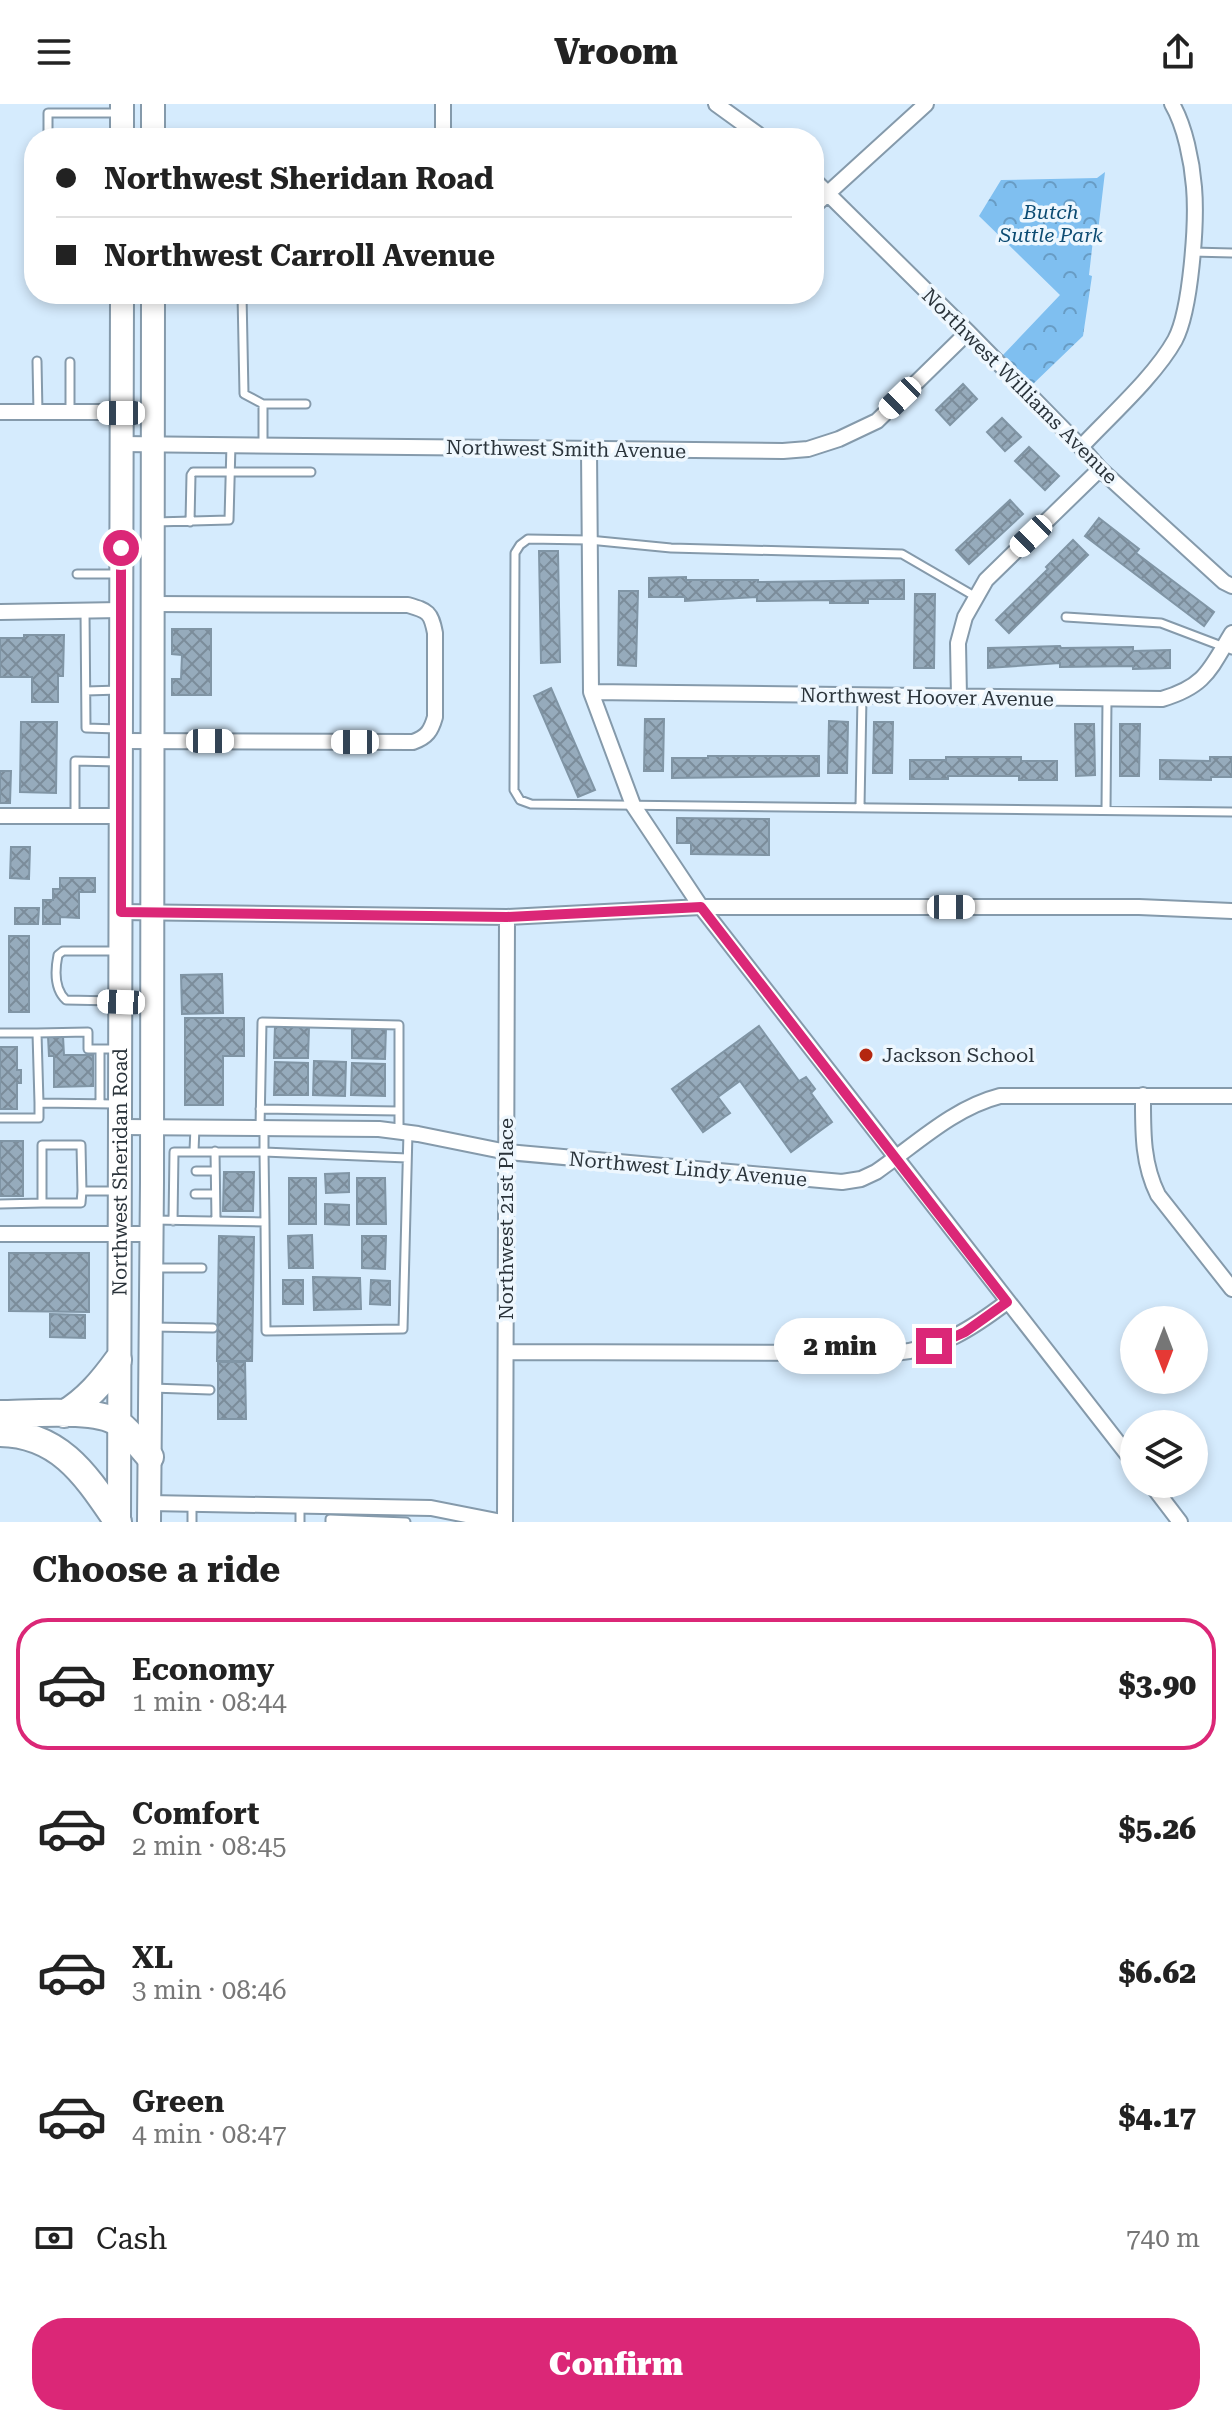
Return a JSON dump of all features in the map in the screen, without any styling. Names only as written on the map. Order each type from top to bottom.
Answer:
[{"type":"highway","points":[[64,1414],[99,1385],[118,1360]]},
{"type":"highway","points":[[0,1414],[84,1414],[118,1422],[150,1457]]},
{"type":"highway","points":[[0,1433],[36,1439],[67,1457],[88,1477],[118,1522]]},
{"type":"main road","points":[[153,104],[153,128]]},
{"type":"main road","name":"Northwest Sheridan Road","points":[[118,1522],[121,1127],[111,1103],[111,1049],[121,1002],[122,304]]},
{"type":"main road","name":"Northwest Sheridan Road","points":[[149,1512],[150,1268],[165,1175],[152,1127],[153,304]]},
{"type":"street","points":[[443,104],[443,128]]},
{"type":"street","points":[[716,104],[749,128]]},
{"type":"street","points":[[824,197],[926,104]]},
{"type":"street","points":[[1081,447],[1144,381],[1175,339],[1186,307],[1194,187],[1181,119],[1172,104]]},
{"type":"street","name":"Northwest Williams Avenue","points":[[824,189],[1100,469],[1232,586]]},
{"type":"street","name":"Northwest Smith Avenue","points":[[121,444],[589,450],[808,449],[877,421],[968,332]]},
{"type":"street","points":[[0,412],[153,412]]},
{"type":"street","points":[[589,450],[591,692],[633,805],[701,907],[1120,1445]]},
{"type":"street","points":[[959,697],[958,643],[965,617],[986,580],[1100,469]]},
{"type":"street","points":[[121,744],[152,741],[413,742],[424,738],[435,717],[435,633],[433,619],[425,610],[408,605],[152,604]]},
{"type":"street","points":[[0,612],[121,610]]},
{"type":"street","name":"Northwest Hoover Avenue","points":[[591,692],[1162,699],[1186,692],[1205,677],[1227,649],[1232,633]]},
{"type":"street","points":[[0,816],[121,816]]},
{"type":"street","points":[[121,912],[507,917],[701,907],[1139,907],[1232,911]]},
{"type":"street","name":"Northwest 21st Place","points":[[504,1522],[507,917]]},
{"type":"street","points":[[1143,1095],[1144,1153],[1152,1183],[1158,1195],[1232,1289]]},
{"type":"street","name":"Northwest Lindy Avenue","points":[[121,1127],[403,1132],[507,1152],[832,1182],[861,1179],[896,1158],[956,1114],[1000,1096],[1232,1096]]},
{"type":"street","points":[[0,1234],[118,1234],[158,1225]]},
{"type":"street","points":[[506,1352],[905,1352],[934,1346],[965,1332],[1007,1302]]},
{"type":"street","points":[[1162,1498],[1180,1522]]},
{"type":"street","points":[[149,1512],[192,1503],[300,1505],[331,1516],[406,1517],[446,1510],[504,1522]]},
{"type":"lane","points":[[48,109],[122,108]]},
{"type":"lane","points":[[1192,252],[1232,253]]},
{"type":"lane","points":[[242,304],[244,394],[263,404],[306,404]]},
{"type":"lane","points":[[37,361],[38,413]]},
{"type":"lane","points":[[70,362],[70,413]]},
{"type":"lane","points":[[263,404],[263,445]]},
{"type":"lane","points":[[152,522],[229,520],[231,444]]},
{"type":"lane","points":[[190,522],[193,472],[311,472]]},
{"type":"lane","points":[[976,597],[902,554],[671,548],[589,540],[528,539],[515,553],[514,790],[520,800],[531,804],[605,807],[1232,812]]},
{"type":"lane","points":[[77,574],[121,574]]},
{"type":"lane","points":[[85,611],[86,728],[121,744]]},
{"type":"lane","points":[[1066,617],[1161,623],[1227,649]]},
{"type":"lane","points":[[86,691],[121,690]]},
{"type":"lane","points":[[860,807],[862,697]]},
{"type":"lane","points":[[1106,810],[1107,699]]},
{"type":"lane","points":[[75,816],[75,761],[121,744]]},
{"type":"lane","points":[[121,951],[63,951],[58,955],[56,965],[57,986],[66,1000],[121,1002]]},
{"type":"lane","points":[[262,1022],[399,1025],[399,1111],[407,1158],[403,1329],[266,1331],[264,1152],[260,1109],[262,1022]]},
{"type":"lane","points":[[0,1033],[88,1032],[88,1049],[111,1049]]},
{"type":"lane","points":[[0,1118],[39,1118],[37,1033]]},
{"type":"lane","points":[[39,1103],[111,1103]]},
{"type":"lane","points":[[260,1109],[399,1111]]},
{"type":"lane","points":[[194,1151],[195,1127]]},
{"type":"lane","points":[[0,1204],[81,1203],[81,1145],[42,1145],[42,1203]]},
{"type":"lane","points":[[215,1151],[216,1221]]},
{"type":"lane","points":[[265,1222],[158,1225],[172,1194],[165,1175],[174,1152],[407,1158]]},
{"type":"lane","points":[[165,1175],[182,1171]]},
{"type":"lane","points":[[196,1171],[215,1171]]},
{"type":"lane","points":[[82,1191],[119,1191]]},
{"type":"lane","points":[[172,1194],[182,1194]]},
{"type":"lane","points":[[195,1194],[215,1194]]},
{"type":"lane","points":[[150,1268],[202,1268]]},
{"type":"lane","points":[[150,1327],[213,1328]]},
{"type":"lane","points":[[150,1388],[210,1390]]},
{"type":"lane","points":[[192,1503],[192,1522]]},
{"type":"lane","points":[[300,1505],[300,1522]]},
{"type":"green space","name":"Butch Suttle Park","points":[[1105,172],[1097,240],[1093,240],[1089,275],[1092,276],[1083,336],[1032,385],[1002,356],[1060,295],[979,216],[1001,180],[1097,178]]},
{"type":"building","points":[[963,384],[977,399],[950,425],[936,410]]},
{"type":"building","points":[[1002,418],[1021,437],[1005,451],[987,432]]},
{"type":"building","points":[[1029,447],[1059,476],[1045,490],[1015,461]]},
{"type":"building","points":[[1010,500],[1023,514],[969,564],[956,550]]},
{"type":"building","points":[[1099,518],[1139,549],[1136,553],[1214,612],[1204,626],[1085,536]]},
{"type":"building","points":[[1073,540],[1088,555],[1009,633],[996,620]]},
{"type":"building","points":[[539,551],[558,551],[560,662],[541,663]]},
{"type":"building","points":[[686,577],[686,580],[758,582],[904,580],[904,599],[830,603],[830,600],[757,601],[757,597],[685,601],[685,597],[649,597],[649,578]]},
{"type":"building","points":[[619,591],[638,591],[636,666],[618,665]]},
{"type":"building","points":[[915,594],[935,594],[934,668],[914,668]]},
{"type":"building","points":[[172,629],[211,629],[211,695],[172,695],[172,679],[181,679],[182,655],[172,654]]},
{"type":"building","points":[[24,635],[64,635],[63,676],[58,676],[58,702],[32,702],[32,677],[0,677],[0,638],[24,638]]},
{"type":"building","points":[[1060,646],[1170,650],[1170,668],[1060,667],[1060,663],[988,668],[988,648]]},
{"type":"building","points":[[551,688],[595,790],[578,797],[534,696]]},
{"type":"building","points":[[645,719],[664,719],[663,771],[644,771]]},
{"type":"building","points":[[829,721],[848,722],[847,773],[828,773]]},
{"type":"building","points":[[21,722],[57,722],[56,793],[20,792]]},
{"type":"building","points":[[874,722],[893,722],[892,773],[873,773]]},
{"type":"building","points":[[1075,724],[1094,724],[1095,775],[1076,776]]},
{"type":"building","points":[[1120,724],[1140,724],[1139,776],[1120,776]]},
{"type":"building","points":[[819,756],[819,776],[672,778],[672,758]]},
{"type":"building","points":[[946,757],[1021,757],[1021,761],[1057,761],[1057,780],[1019,780],[1019,776],[910,779],[910,760],[946,760]]},
{"type":"building","points":[[1210,757],[1232,757],[1232,777],[1211,777],[1211,780],[1160,779],[1160,760],[1210,761]]},
{"type":"building","points":[[0,771],[11,771],[10,803],[0,803]]},
{"type":"building","points":[[677,818],[769,819],[769,855],[691,854],[691,843],[677,843]]},
{"type":"building","points":[[11,847],[30,847],[29,879],[10,878]]},
{"type":"building","points":[[60,878],[95,878],[95,892],[79,892],[79,918],[60,917],[60,924],[43,924],[43,900],[53,900],[53,889],[60,889]]},
{"type":"building","points":[[15,908],[39,908],[38,924],[15,924]]},
{"type":"building","points":[[9,936],[29,936],[29,1012],[9,1012]]},
{"type":"building","points":[[222,974],[223,1013],[182,1014],[181,975]]},
{"type":"building","points":[[185,1018],[244,1018],[244,1056],[223,1056],[223,1105],[185,1105]]},
{"type":"building","points":[[275,1026],[309,1027],[308,1058],[274,1058]]},
{"type":"building","points":[[759,1026],[799,1081],[806,1077],[815,1089],[811,1093],[832,1122],[791,1152],[740,1081],[718,1097],[730,1113],[703,1132],[672,1089]]},
{"type":"building","points":[[352,1027],[386,1027],[385,1059],[352,1058]]},
{"type":"building","points":[[48,1036],[63,1036],[64,1055],[93,1055],[93,1086],[54,1087],[54,1056],[49,1056]]},
{"type":"building","points":[[0,1047],[17,1047],[17,1070],[21,1070],[21,1083],[17,1083],[17,1109],[0,1109]]},
{"type":"building","points":[[314,1061],[346,1062],[345,1096],[313,1095]]},
{"type":"building","points":[[275,1062],[308,1063],[308,1095],[274,1095]]},
{"type":"building","points":[[352,1063],[385,1064],[385,1096],[351,1095]]},
{"type":"building","points":[[0,1141],[23,1141],[23,1196],[0,1196]]},
{"type":"building","points":[[224,1172],[254,1172],[253,1211],[223,1211]]},
{"type":"building","points":[[349,1173],[349,1192],[326,1193],[325,1174]]},
{"type":"building","points":[[289,1178],[316,1178],[316,1224],[289,1224]]},
{"type":"building","points":[[357,1178],[385,1178],[386,1224],[357,1224]]},
{"type":"building","points":[[325,1204],[349,1205],[349,1225],[325,1224]]},
{"type":"building","points":[[312,1235],[313,1268],[289,1268],[288,1236]]},
{"type":"building","points":[[219,1236],[254,1237],[252,1361],[217,1361]]},
{"type":"building","points":[[362,1236],[386,1236],[385,1269],[362,1268]]},
{"type":"building","points":[[9,1253],[89,1253],[89,1312],[9,1311]]},
{"type":"building","points":[[313,1277],[360,1278],[361,1309],[314,1310]]},
{"type":"building","points":[[283,1280],[303,1280],[303,1304],[283,1304]]},
{"type":"building","points":[[371,1280],[390,1281],[390,1305],[370,1304]]},
{"type":"building","points":[[50,1314],[85,1315],[85,1338],[50,1337]]},
{"type":"building","points":[[218,1362],[245,1362],[246,1419],[218,1419]]},
{"type":"place","name":"Jackson School","points":[[866,1055]]},
{"type":"route","points":[[121,548],[121,912],[507,917],[701,907],[1007,1302],[965,1332],[934,1346]]}]
